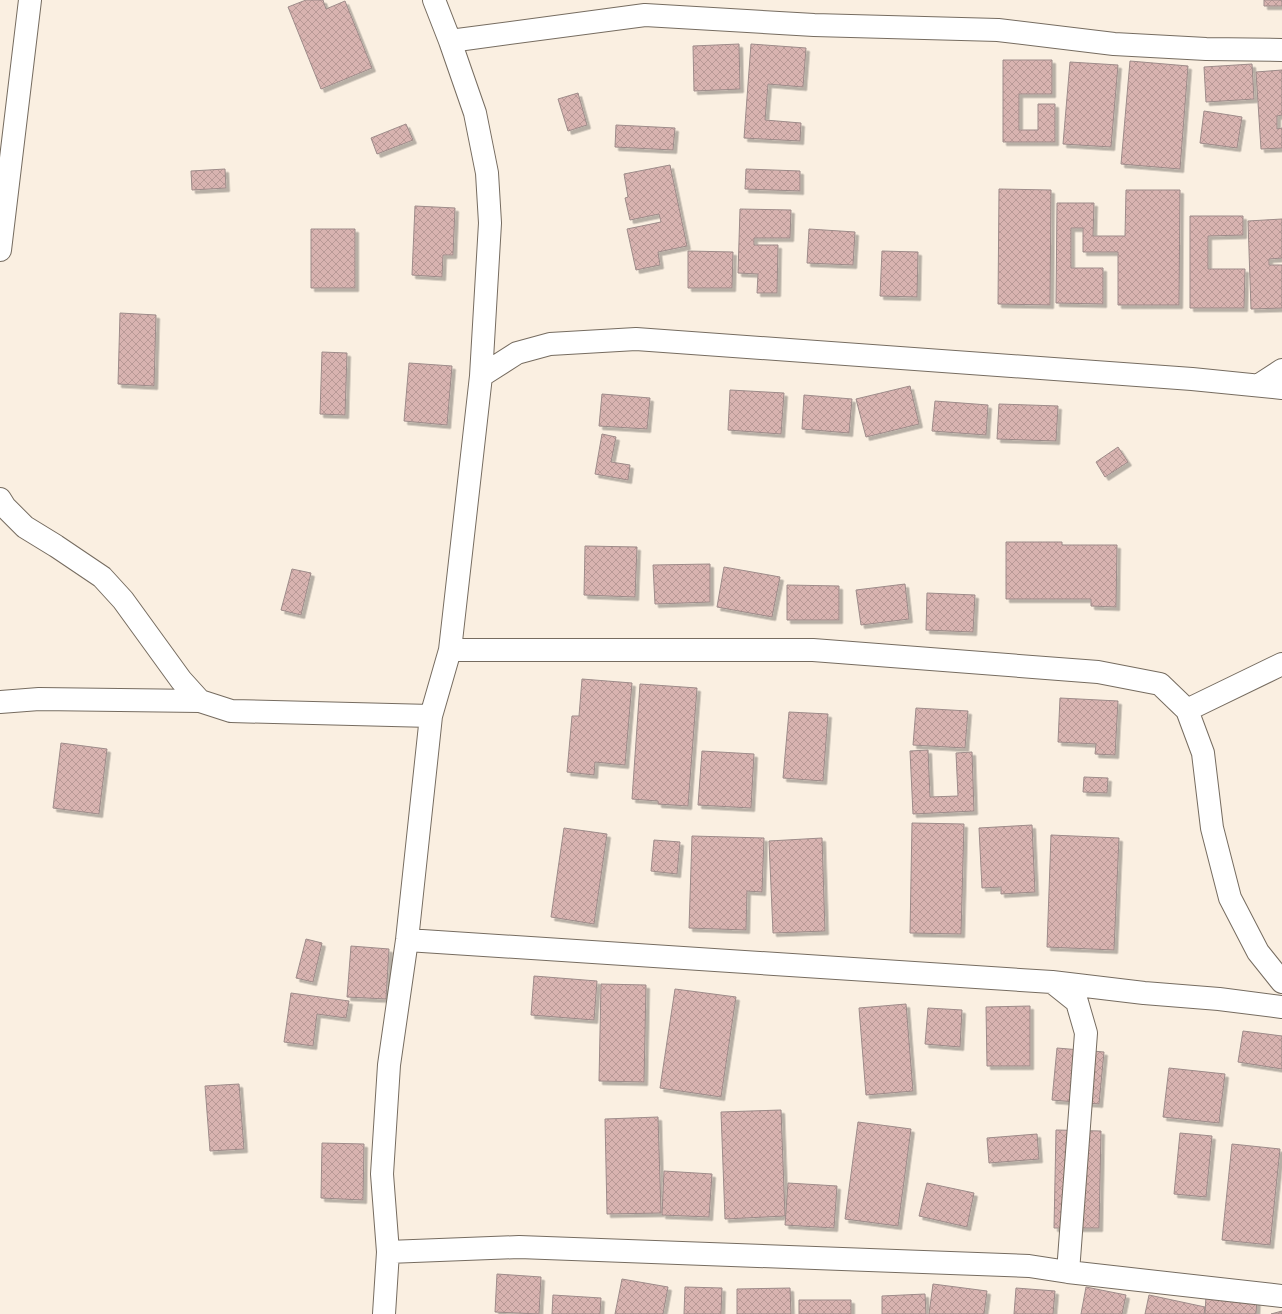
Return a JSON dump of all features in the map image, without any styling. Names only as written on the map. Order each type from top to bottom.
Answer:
[{"type":"street","points":[[0,241],[30,0]]},
{"type":"street","points":[[384,1314],[388,1252],[382,1174],[388,1072],[407,940],[431,716],[450,650],[474,452],[481,376],[490,222],[487,173],[475,113],[450,40],[434,0]]},
{"type":"street","points":[[450,40],[645,15],[814,25],[998,30],[1114,44],[1206,49],[1282,50]]},
{"type":"street","points":[[481,376],[517,353],[550,344],[636,339],[1184,378],[1282,388]]},
{"type":"street","points":[[1259,385],[1282,370]]},
{"type":"street","points":[[0,499],[5,507],[25,527],[102,577],[123,600],[181,680],[200,701]]},
{"type":"street","points":[[450,650],[813,650],[1098,672],[1160,684],[1187,710],[1203,753],[1212,828],[1230,898],[1258,952],[1282,982]]},
{"type":"street","points":[[1187,710],[1282,664]]},
{"type":"street","points":[[0,702],[39,699],[200,701],[231,710],[431,716]]},
{"type":"street","points":[[407,940],[1052,982],[1282,1007]]},
{"type":"street","points":[[1052,982],[1076,1002],[1086,1033],[1068,1272]]},
{"type":"street","points":[[388,1252],[518,1247],[1029,1266],[1068,1272],[1282,1296]]},
{"type":"building","points":[[306,0],[323,0],[326,9],[345,1],[372,68],[321,89],[288,7]]},
{"type":"building","points":[[1264,0],[1282,0],[1282,6],[1264,6]]},
{"type":"building","points":[[739,44],[740,89],[694,91],[693,46]]},
{"type":"building","points":[[751,44],[806,48],[803,87],[768,84],[765,120],[801,123],[800,141],[744,138]]},
{"type":"building","points":[[1003,60],[1052,60],[1052,94],[1019,94],[1019,130],[1038,130],[1038,104],[1055,104],[1055,142],[1003,142]]},
{"type":"building","points":[[1130,61],[1188,66],[1180,169],[1121,164]]},
{"type":"building","points":[[1070,62],[1118,65],[1111,147],[1063,144]]},
{"type":"building","points":[[1252,64],[1254,99],[1206,102],[1204,67]]},
{"type":"building","points":[[1282,70],[1282,115],[1277,116],[1277,129],[1282,128],[1282,148],[1261,149],[1256,72]]},
{"type":"building","points":[[578,93],[587,125],[568,131],[558,99]]},
{"type":"building","points":[[1204,111],[1242,117],[1237,148],[1200,143]]},
{"type":"building","points":[[406,124],[413,140],[377,154],[371,138]]},
{"type":"building","points":[[616,125],[675,128],[673,150],[615,147]]},
{"type":"building","points":[[670,165],[687,246],[658,252],[660,265],[636,270],[627,229],[661,222],[659,214],[630,220],[625,198],[628,197],[624,174]]},
{"type":"building","points":[[225,169],[226,188],[192,190],[191,171]]},
{"type":"building","points":[[746,169],[800,171],[800,191],[745,189]]},
{"type":"building","points":[[999,189],[1051,190],[1050,305],[998,304]]},
{"type":"building","points":[[1126,190],[1180,190],[1179,305],[1118,305],[1118,252],[1083,252],[1083,228],[1071,228],[1071,268],[1103,268],[1103,304],[1056,303],[1057,203],[1094,203],[1093,236],[1125,236]]},
{"type":"building","points":[[415,206],[455,208],[453,255],[443,255],[442,277],[412,275]]},
{"type":"building","points":[[740,209],[791,210],[790,238],[754,238],[754,245],[778,245],[777,293],[757,293],[758,274],[738,273]]},
{"type":"building","points":[[1190,216],[1243,216],[1243,235],[1208,236],[1208,269],[1245,269],[1244,308],[1190,308]]},
{"type":"building","points":[[1282,219],[1282,258],[1269,259],[1269,265],[1282,265],[1282,308],[1251,309],[1248,221]]},
{"type":"building","points":[[311,229],[355,229],[355,288],[311,288]]},
{"type":"building","points":[[809,229],[855,232],[853,265],[807,263]]},
{"type":"building","points":[[688,251],[733,252],[732,288],[688,288]]},
{"type":"building","points":[[882,251],[918,252],[917,297],[880,296]]},
{"type":"building","points":[[120,313],[156,315],[154,386],[118,384]]},
{"type":"building","points":[[322,352],[347,353],[345,415],[320,414]]},
{"type":"building","points":[[409,363],[452,366],[447,425],[404,421]]},
{"type":"building","points":[[910,386],[919,424],[866,437],[856,399]]},
{"type":"building","points":[[730,390],[784,393],[781,434],[728,430]]},
{"type":"building","points":[[602,394],[650,398],[647,429],[599,426]]},
{"type":"building","points":[[804,395],[852,399],[849,433],[802,429]]},
{"type":"building","points":[[935,401],[988,405],[986,435],[932,431]]},
{"type":"building","points":[[999,404],[1058,406],[1056,441],[997,439]]},
{"type":"building","points":[[602,434],[616,437],[611,462],[630,465],[628,480],[595,474]]},
{"type":"building","points":[[1118,447],[1128,462],[1105,477],[1096,462]]},
{"type":"building","points":[[1006,542],[1062,542],[1062,545],[1117,545],[1116,607],[1091,606],[1091,599],[1006,599]]},
{"type":"building","points":[[585,546],[637,547],[635,597],[584,595]]},
{"type":"building","points":[[710,564],[710,602],[655,604],[653,565]]},
{"type":"building","points":[[724,567],[780,577],[772,617],[717,607]]},
{"type":"building","points":[[292,569],[311,573],[301,615],[281,610]]},
{"type":"building","points":[[905,584],[909,619],[861,625],[856,590]]},
{"type":"building","points":[[787,585],[839,586],[839,620],[787,620]]},
{"type":"building","points":[[927,593],[975,595],[973,632],[926,630]]},
{"type":"building","points":[[582,679],[632,683],[625,765],[595,762],[594,775],[567,772],[572,716],[579,716]]},
{"type":"building","points":[[640,684],[697,688],[688,806],[658,804],[658,801],[632,799]]},
{"type":"building","points":[[1060,698],[1118,701],[1115,755],[1095,754],[1096,744],[1058,742]]},
{"type":"building","points":[[916,708],[968,711],[965,748],[913,745]]},
{"type":"building","points":[[789,712],[828,714],[823,781],[783,778]]},
{"type":"building","points":[[61,743],[107,749],[99,814],[53,808]]},
{"type":"building","points":[[928,750],[930,797],[958,796],[956,753],[972,752],[974,811],[913,814],[910,751]]},
{"type":"building","points":[[702,751],[754,754],[751,808],[698,805]]},
{"type":"building","points":[[1084,777],[1108,778],[1107,793],[1083,792]]},
{"type":"building","points":[[912,823],[964,824],[961,934],[910,933]]},
{"type":"building","points":[[1032,825],[1035,892],[1001,894],[1001,887],[982,888],[979,828]]},
{"type":"building","points":[[564,828],[607,834],[594,924],[551,917]]},
{"type":"building","points":[[1051,835],[1119,838],[1114,950],[1047,947]]},
{"type":"building","points":[[692,836],[764,838],[762,892],[747,891],[746,930],[689,928]]},
{"type":"building","points":[[822,838],[825,931],[773,933],[769,841]]},
{"type":"building","points":[[654,840],[680,842],[677,874],[651,871]]},
{"type":"building","points":[[306,939],[322,943],[313,982],[296,978]]},
{"type":"building","points":[[351,946],[389,949],[386,999],[347,997]]},
{"type":"building","points":[[534,976],[597,981],[594,1020],[531,1015]]},
{"type":"building","points":[[601,984],[646,985],[644,1082],[599,1081]]},
{"type":"building","points":[[675,989],[736,997],[721,1097],[660,1088]]},
{"type":"building","points":[[291,993],[349,1001],[346,1018],[317,1014],[313,1046],[284,1042]]},
{"type":"building","points":[[906,1004],[913,1091],[866,1095],[859,1008]]},
{"type":"building","points":[[1030,1006],[1030,1066],[987,1066],[986,1007]]},
{"type":"building","points":[[928,1008],[962,1010],[960,1047],[925,1044]]},
{"type":"building","points":[[1243,1031],[1282,1036],[1282,1069],[1238,1062]]},
{"type":"building","points":[[1057,1048],[1104,1052],[1099,1104],[1052,1100]]},
{"type":"building","points":[[1169,1068],[1225,1074],[1219,1123],[1163,1117]]},
{"type":"building","points":[[239,1084],[244,1149],[210,1151],[205,1086]]},
{"type":"building","points":[[781,1110],[785,1216],[725,1219],[721,1112]]},
{"type":"building","points":[[658,1117],[661,1213],[607,1214],[605,1119]]},
{"type":"building","points":[[858,1122],[911,1129],[898,1226],[845,1219]]},
{"type":"building","points":[[1056,1130],[1101,1131],[1099,1228],[1054,1228]]},
{"type":"building","points":[[1180,1133],[1212,1136],[1206,1197],[1174,1194]]},
{"type":"building","points":[[1037,1134],[1039,1159],[989,1163],[987,1138]]},
{"type":"building","points":[[322,1143],[364,1144],[363,1200],[321,1198]]},
{"type":"building","points":[[1232,1144],[1280,1149],[1270,1245],[1222,1240]]},
{"type":"building","points":[[664,1171],[712,1174],[709,1217],[662,1215]]},
{"type":"building","points":[[788,1183],[837,1186],[834,1228],[785,1225]]},
{"type":"building","points":[[927,1183],[974,1193],[967,1227],[919,1216]]},
{"type":"building","points":[[497,1274],[541,1277],[539,1314],[495,1312]]},
{"type":"building","points":[[622,1279],[668,1287],[663,1314],[615,1314]]},
{"type":"building","points":[[933,1284],[987,1291],[984,1314],[929,1314]]},
{"type":"building","points":[[685,1287],[722,1288],[721,1314],[684,1314]]},
{"type":"building","points":[[1086,1287],[1126,1295],[1122,1314],[1081,1314]]},
{"type":"building","points":[[790,1288],[791,1314],[737,1314],[737,1289]]},
{"type":"building","points":[[1016,1288],[1055,1291],[1053,1314],[1014,1314]]},
{"type":"building","points":[[925,1294],[926,1314],[882,1314],[882,1296]]},
{"type":"building","points":[[553,1295],[601,1298],[600,1314],[552,1314]]},
{"type":"building","points":[[1149,1295],[1205,1307],[1204,1314],[1145,1314]]},
{"type":"building","points":[[1206,1296],[1257,1299],[1256,1314],[1205,1314]]},
{"type":"building","points":[[799,1300],[851,1300],[851,1314],[799,1314]]},
{"type":"building","points":[[1282,1311],[1282,1314],[1271,1314]]}]
